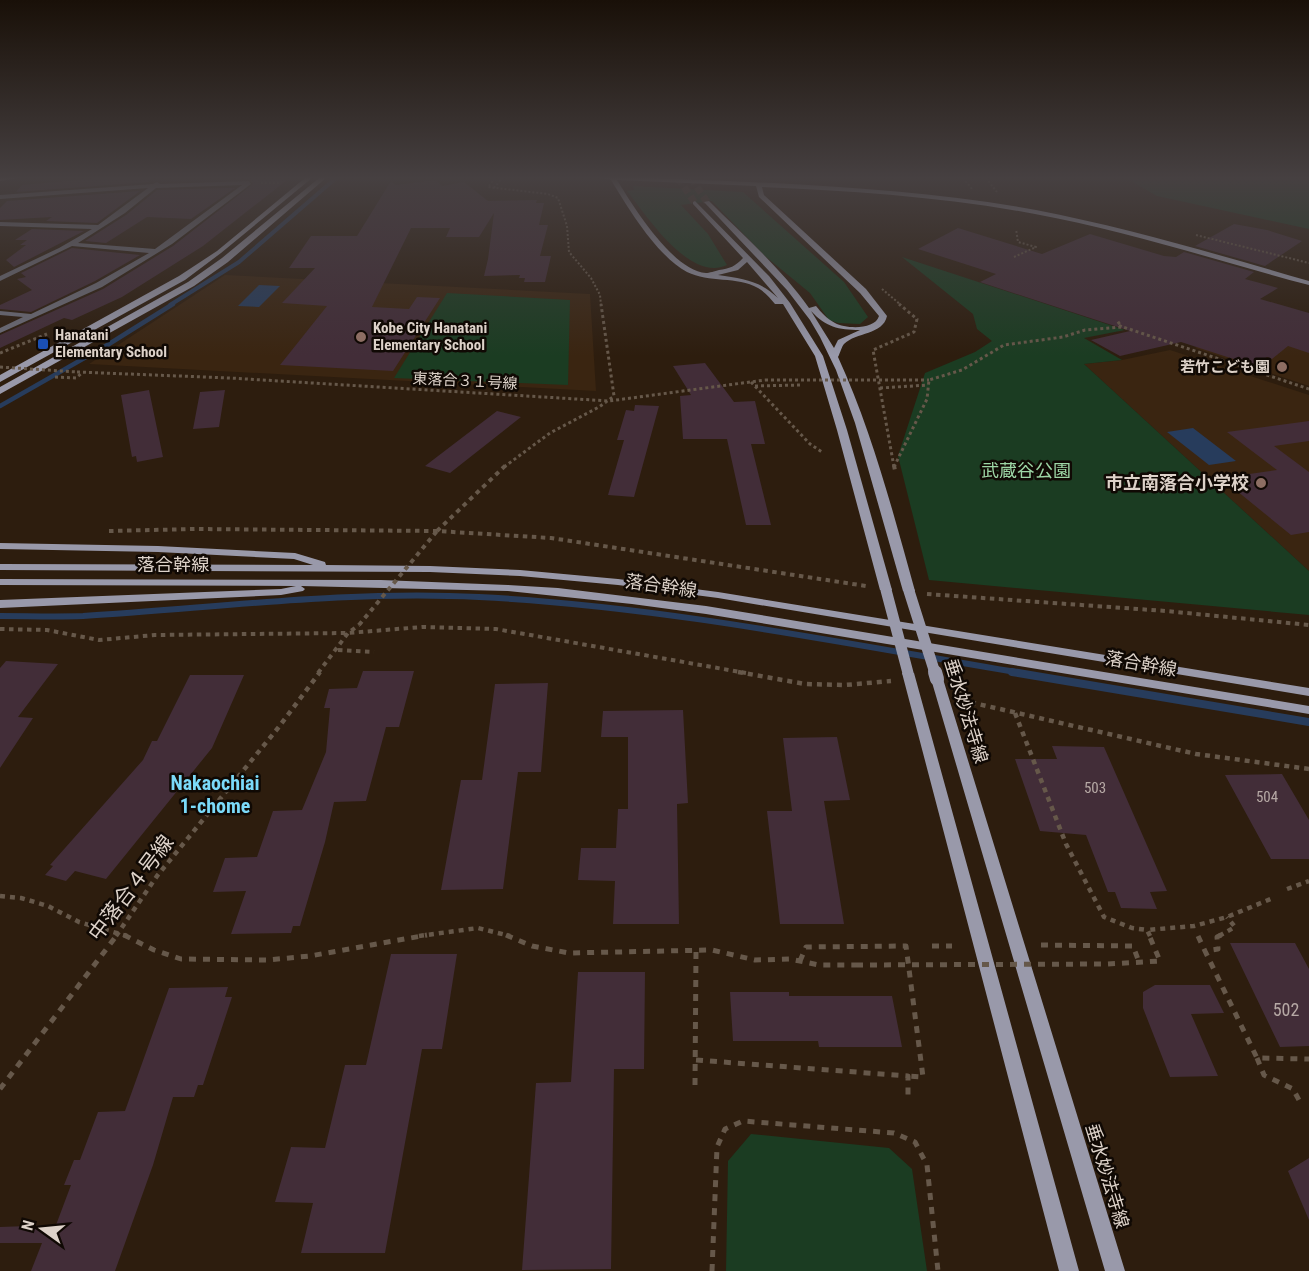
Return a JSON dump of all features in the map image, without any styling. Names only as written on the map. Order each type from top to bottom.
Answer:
[{"type":"street","points":[[0,279],[81,237]]},
{"type":"street","points":[[0,331],[99,285],[175,237]]},
{"type":"street","points":[[0,379],[182,278],[237,237]]},
{"type":"street","points":[[0,391],[197,280],[252,237]]},
{"type":"street","points":[[656,237],[687,269],[759,285],[796,320]]},
{"type":"street","points":[[726,237],[766,278],[819,356],[886,590],[1069,1271]]},
{"type":"street","name":"垂水妙法寺線","points":[[740,237],[786,285],[813,319],[849,389],[915,592],[937,679],[1115,1271]]},
{"type":"street","points":[[805,237],[877,306],[883,316],[882,321],[841,342],[834,356]]},
{"type":"street","points":[[1144,237],[1309,283]]},
{"type":"street","points":[[70,244],[156,251]]},
{"type":"street","points":[[708,274],[732,270],[741,266],[746,259]]},
{"type":"street","points":[[0,271],[17,272]]},
{"type":"street","points":[[786,285],[814,309],[827,324],[838,327],[870,328]]},
{"type":"street","points":[[0,314],[32,316]]},
{"type":"street","points":[[0,546],[158,549],[295,556],[336,568]]},
{"type":"street","name":"落合幹線","points":[[0,567],[336,568],[520,573],[696,592],[1309,692]]},
{"type":"street","name":"落合幹線","points":[[0,582],[330,584],[510,589],[649,602],[1309,710]]},
{"type":"street","points":[[0,604],[282,592],[330,584]]},
{"type":"path","points":[[568,237],[569,252],[591,278],[600,295],[614,396],[609,401]]},
{"type":"path","points":[[1014,257],[1036,247],[1018,242],[1017,237]]},
{"type":"path","points":[[1205,237],[1309,263]]},
{"type":"path","points":[[875,282],[917,319],[914,332],[873,350],[897,479]]},
{"type":"path","points":[[1120,322],[1117,324],[1123,327],[1309,389]]},
{"type":"path","name":"東落合３１号線","points":[[0,367],[230,378],[291,384],[609,401],[765,380],[929,380],[962,370],[1004,345],[1063,337],[1085,330],[1123,327]]},
{"type":"path","points":[[76,378],[83,372]]},
{"type":"path","points":[[894,467],[927,399],[929,380]]},
{"type":"path","points":[[751,381],[810,444],[822,452]]},
{"type":"path","points":[[755,386],[801,385]]},
{"type":"path","points":[[880,388],[928,385]]},
{"type":"path","name":"中落合４号線","points":[[0,1089],[119,932],[157,876],[272,736],[338,650],[348,633],[360,625],[437,531],[476,490],[515,458],[550,433],[609,401]]},
{"type":"path","points":[[101,532],[195,529],[437,531],[551,538],[866,586]]},
{"type":"path","points":[[915,592],[1166,611],[1309,625]]},
{"type":"path","points":[[0,629],[47,630],[99,640],[155,635],[348,633],[422,627],[496,630],[567,640],[805,684],[845,685],[891,681]]},
{"type":"path","points":[[338,650],[374,652]]},
{"type":"path","points":[[958,683],[965,702],[1196,754],[1309,769]]},
{"type":"path","points":[[1016,713],[1066,844],[1104,917],[1147,930],[1194,926],[1227,917],[1273,898]]},
{"type":"path","points":[[1196,754],[1203,760]]},
{"type":"path","points":[[1287,889],[1309,881]]},
{"type":"path","points":[[0,897],[21,898],[48,906],[79,922],[119,932],[154,950],[181,959],[267,960],[310,956],[441,932],[478,928],[508,935],[532,946],[569,953],[712,950],[755,960],[800,961],[819,965],[1160,962],[1147,930]]},
{"type":"path","points":[[1205,951],[1218,949],[1217,937],[1235,927],[1227,917]]},
{"type":"path","points":[[1198,936],[1264,1075],[1293,1089],[1300,1102]]},
{"type":"path","points":[[1041,945],[1133,946],[1140,963]]},
{"type":"path","points":[[696,1060],[923,1077],[906,946],[806,947],[800,961]]},
{"type":"path","points":[[932,946],[952,946]]},
{"type":"path","points":[[695,1085],[696,951]]},
{"type":"path","points":[[1257,1058],[1309,1059]]},
{"type":"path","points":[[908,1076],[908,1095]]},
{"type":"path","points":[[711,1271],[717,1147],[726,1129],[743,1121],[894,1133],[915,1142],[927,1165],[938,1271]]},
{"type":"shaded area","name":"Kobe City Hanatani Elementary School","points":[[225,275],[590,294],[596,391],[89,364]]},
{"type":"shaded area","name":"若竹こども園","points":[[1232,325],[1309,349],[1309,386],[1195,348]]},
{"type":"shaded area","name":"市立南落合小学校","points":[[1170,350],[1309,395],[1309,571],[1084,364],[1122,360]]},
{"type":"green space","points":[[664,237],[710,237],[727,265],[713,268],[698,264]]},
{"type":"green space","points":[[747,237],[794,237],[844,282],[868,317],[860,324],[838,323],[829,320],[810,293],[765,256]]},
{"type":"green space","name":"武蔵谷公園","points":[[902,257],[1125,330],[1084,338],[1122,360],[1084,364],[1309,571],[1309,615],[929,580],[898,456],[925,373],[975,352],[992,341],[977,329],[973,314]]},
{"type":"green space","points":[[447,293],[570,300],[568,385],[394,378]]},
{"type":"green space","points":[[751,1134],[889,1148],[912,1169],[927,1271],[726,1271],[728,1161]]},
{"type":"water","points":[[259,285],[280,286],[259,307],[238,306]]},
{"type":"water","points":[[1193,428],[1236,461],[1209,465],[1167,432]]},
{"type":"building","points":[[19,237],[72,237],[14,267],[6,260],[26,245],[20,245],[27,240],[15,240]]},
{"type":"building","points":[[91,237],[115,237],[106,243],[85,241]]},
{"type":"building","points":[[184,237],[214,237],[122,297],[72,320],[64,318],[0,348],[0,335],[103,289]]},
{"type":"building","points":[[310,237],[406,237],[372,307],[409,309],[417,297],[440,298],[393,371],[280,365],[327,306],[282,303],[315,268],[289,268]]},
{"type":"building","points":[[491,237],[545,237],[540,256],[551,256],[545,282],[524,282],[525,278],[519,278],[520,275],[484,276]]},
{"type":"building","points":[[940,237],[988,237],[1042,254],[1082,237],[1101,237],[1164,256],[1176,257],[1184,252],[1254,272],[1245,279],[1278,288],[1260,299],[1309,313],[1309,353],[1288,346],[1272,359],[1267,357],[1255,366],[1181,342],[1120,356],[1091,340],[1130,331],[980,282],[996,274],[918,249]]},
{"type":"building","points":[[1210,237],[1290,237],[1302,241],[1265,266],[1195,246]]},
{"type":"building","points":[[72,248],[140,255],[95,281],[31,312],[0,309],[0,305],[32,290],[17,279],[26,277],[21,273]]},
{"type":"building","points":[[705,363],[734,402],[755,401],[765,444],[751,444],[771,525],[746,525],[727,439],[683,439],[680,396],[691,395],[673,366]]},
{"type":"building","points":[[149,390],[163,457],[137,462],[136,456],[132,457],[121,395]]},
{"type":"building","points":[[225,390],[219,427],[193,429],[200,392]]},
{"type":"building","points":[[635,405],[659,406],[634,497],[608,495],[624,440],[617,440],[626,410],[634,411]]},
{"type":"building","points":[[497,411],[521,417],[450,473],[425,466]]},
{"type":"building","points":[[1309,421],[1309,441],[1274,446],[1309,472],[1309,532],[1291,535],[1221,478],[1277,470],[1227,432]]},
{"type":"building","points":[[6,661],[58,664],[18,717],[33,718],[0,768],[0,668]]},
{"type":"building","points":[[363,671],[414,671],[399,727],[386,727],[366,801],[334,802],[325,842],[300,926],[293,926],[291,933],[231,934],[246,891],[213,892],[225,858],[257,857],[273,811],[302,810],[326,752],[330,708],[324,708],[329,689],[357,688]]},
{"type":"building","points":[[190,675],[244,675],[212,748],[106,879],[75,871],[66,881],[45,875],[53,866],[50,865],[143,760],[152,741],[157,741]]},
{"type":"building","points":[[548,683],[541,772],[518,772],[503,889],[441,890],[461,780],[482,780],[495,684]]},
{"type":"building","points":[[683,710],[688,803],[677,804],[679,924],[613,924],[615,881],[578,880],[581,848],[616,848],[618,809],[628,809],[628,737],[601,737],[603,711]]},
{"type":"building","points":[[837,737],[850,800],[824,801],[844,924],[780,924],[767,811],[792,811],[783,738]]},
{"type":"building","points":[[1052,746],[1104,747],[1167,891],[1150,892],[1157,909],[1121,908],[1115,892],[1108,892],[1086,835],[1040,831],[1015,759],[1057,759]]},
{"type":"building","points":[[1282,774],[1309,820],[1309,859],[1271,859],[1225,775]]},
{"type":"building","points":[[1230,943],[1295,943],[1309,969],[1309,1046],[1280,1047]]},
{"type":"building","points":[[391,954],[457,954],[442,1049],[422,1049],[385,1253],[301,1253],[313,1203],[275,1202],[291,1147],[325,1148],[345,1065],[366,1065]]},
{"type":"building","points":[[578,972],[645,972],[644,1069],[614,1069],[611,1269],[522,1270],[536,1083],[571,1082]]},
{"type":"building","points":[[1155,985],[1210,985],[1224,1013],[1191,1014],[1218,1076],[1170,1077],[1143,1008],[1143,992]]},
{"type":"building","points":[[228,987],[225,997],[232,997],[203,1085],[198,1085],[194,1097],[173,1097],[153,1165],[115,1271],[31,1271],[42,1243],[0,1243],[0,1227],[56,1225],[71,1185],[64,1185],[74,1160],[80,1160],[98,1112],[125,1111],[169,988]]},
{"type":"building","points":[[730,992],[789,992],[789,996],[892,996],[902,1047],[819,1047],[818,1041],[733,1041]]},
{"type":"building","points":[[1309,1158],[1309,1220],[1288,1171]]},
{"type":"waterway","points":[[170,305],[239,262],[268,237]]},
{"type":"waterway","points":[[0,406],[109,344],[173,304]]},
{"type":"waterway","points":[[0,616],[83,616],[380,596],[479,597],[615,608],[683,617],[1021,673]]},
{"type":"waterway","points":[[1012,672],[1309,722]]},
{"type":"place","name":"Kobe City Hanatani Elementary School","points":[[361,337]]},
{"type":"place","name":"Hanatani Elementary School","points":[[43,344]]},
{"type":"place","name":"若竹こども園","points":[[1282,367]]},
{"type":"place","name":"市立南落合小学校","points":[[1261,483]]},
{"type":"district","name":"Nakaochiai 1-chome","points":[[215,794]]}]
